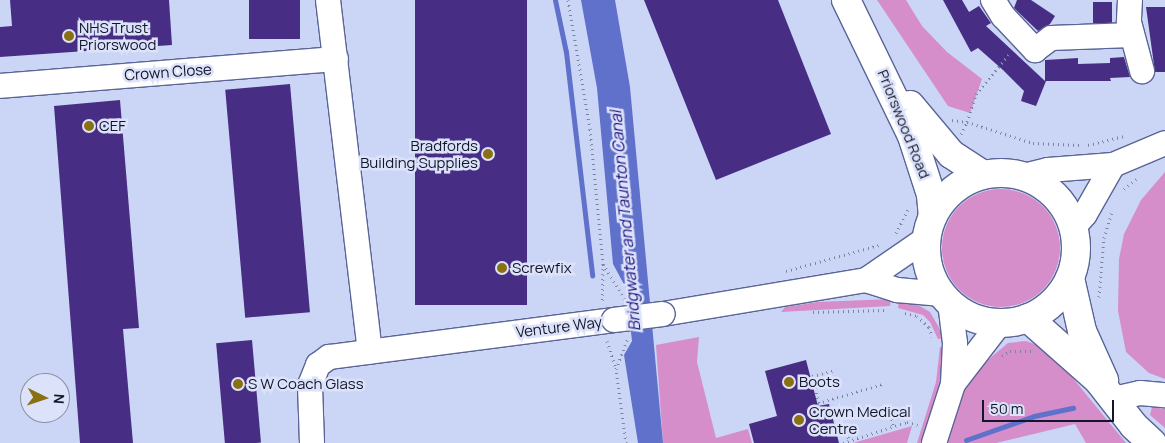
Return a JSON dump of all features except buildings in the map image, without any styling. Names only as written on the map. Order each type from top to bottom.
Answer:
[{"type":"main road","name":"Priorswood Road","points":[[846,0],[878,62],[925,172],[923,219]]},
{"type":"main road","name":"Priorswood Road","points":[[878,62],[921,122],[951,154],[983,175]]},
{"type":"main road","points":[[1070,278],[1052,302],[1028,318],[1000,323],[973,317],[946,298],[929,268],[923,219],[954,190],[983,175],[997,173],[1024,176],[1055,196],[1073,228],[1076,245],[1070,278],[1082,331],[1112,396]]},
{"type":"main road","points":[[1028,318],[1112,396],[1134,426],[1152,443]]},
{"type":"street","points":[[328,0],[370,351]]},
{"type":"street","points":[[993,0],[1022,39],[1035,50],[1051,38],[1132,35]]},
{"type":"street","points":[[1130,0],[1128,22],[1142,71]]},
{"type":"street","name":"Crown Close","points":[[0,86],[336,59]]},
{"type":"street","points":[[1024,176],[1048,170],[1113,165],[1165,143]]},
{"type":"street","points":[[1073,228],[1085,214],[1113,165]]},
{"type":"street","name":"Venture Way","points":[[866,280],[887,252],[923,219]]},
{"type":"street","name":"Venture Way","points":[[312,443],[310,385],[318,365],[329,357],[617,318],[664,314],[866,280],[897,290],[946,298]]},
{"type":"street","points":[[934,443],[953,384],[955,343],[946,298]]},
{"type":"street","points":[[953,384],[1000,323]]},
{"type":"street","points":[[1112,396],[1140,393],[1165,395]]},
{"type":"path","points":[[568,0],[590,129],[603,264],[617,318],[628,338],[616,369]]},
{"type":"path","points":[[951,154],[967,122],[971,106],[985,82],[1022,39]]},
{"type":"path","points":[[967,122],[1033,143],[1085,146],[1130,135]]},
{"type":"path","points":[[1121,194],[1143,174]]},
{"type":"path","points":[[1099,302],[1104,238],[1112,210]]},
{"type":"path","points":[[786,271],[887,252],[904,223],[923,219]]},
{"type":"path","points":[[603,264],[617,318],[616,369],[626,443]]},
{"type":"path","points":[[808,312],[894,310]]},
{"type":"path","points":[[902,312],[917,316],[928,327],[935,345]]},
{"type":"path","points":[[832,372],[812,376],[818,403],[883,384]]},
{"type":"path","points":[[892,419],[893,427]]},
{"type":"path","points":[[843,443],[907,422],[919,426]]},
{"type":"path","points":[[847,432],[849,441]]},
{"type":"shaded area","points":[[877,0],[906,0],[922,26],[947,52],[982,79],[970,113],[948,106]]},
{"type":"shaded area","points":[[1165,172],[1165,379],[1149,373],[1126,352],[1118,311],[1119,259],[1124,234],[1141,200]]},
{"type":"shaded area","points":[[1001,189],[1024,193],[1043,206],[1056,225],[1060,248],[1056,271],[1043,290],[1024,303],[1001,307],[978,303],[959,290],[946,271],[942,248],[946,225],[959,206],[978,193]]},
{"type":"shaded area","points":[[891,299],[890,306],[781,312],[785,307],[818,302]]},
{"type":"shaded area","points":[[899,300],[911,301],[930,312],[945,338],[938,339],[930,322],[923,315],[898,308]]},
{"type":"shaded area","points":[[699,337],[697,362],[716,438],[748,429],[752,443],[663,443],[656,345]]},
{"type":"shaded area","points":[[1026,341],[1049,349],[1126,443],[1086,443],[1075,424],[996,443],[944,443],[965,388],[983,364],[1008,343]]},
{"type":"shaded area","points":[[940,347],[944,348],[943,380],[923,443],[917,443],[936,382]]},
{"type":"shaded area","points":[[1152,407],[1165,409],[1165,428],[1150,415]]},
{"type":"shaded area","points":[[912,426],[907,443],[853,443]]},
{"type":"water","name":"Bridgwater and Taunton Canal","points":[[581,0],[615,0],[630,87],[663,443],[638,443],[624,355],[632,341],[626,288],[613,264],[597,88]]},
{"type":"waterway","points":[[555,0],[566,52],[592,275]]},
{"type":"waterway","points":[[966,440],[1034,416],[1073,408]]},
{"type":"place","name":"NHS Trust Priorswood","points":[[69,36]]},
{"type":"place","name":"CEF","points":[[89,126]]},
{"type":"place","name":"Bradfords Building Supplies","points":[[488,154]]},
{"type":"place","name":"Screwfix","points":[[502,268]]},
{"type":"place","name":"Boots","points":[[789,382]]},
{"type":"place","name":"S W Coach Glass","points":[[238,384]]},
{"type":"place","name":"Crown Medical Centre","points":[[799,420]]}]
